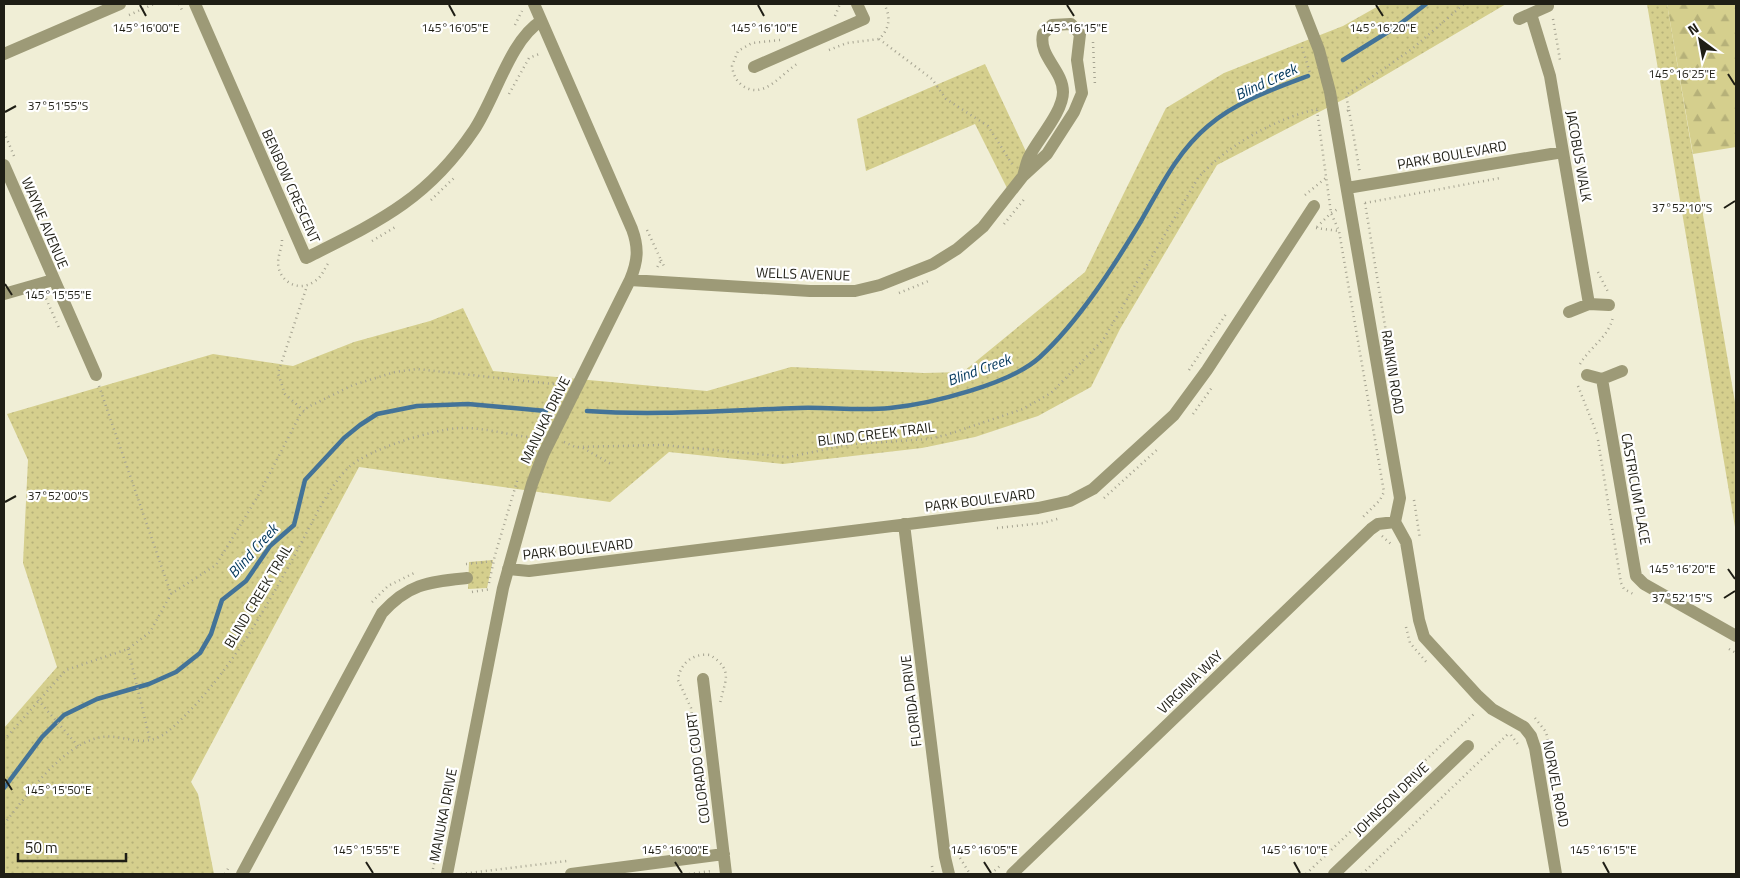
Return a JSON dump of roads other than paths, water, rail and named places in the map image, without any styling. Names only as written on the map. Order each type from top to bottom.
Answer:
[{"type":"street","points":[[4,54],[120,4]]},
{"type":"street","name":"BENBOW CRESCENT","points":[[195,4],[306,258],[384,218],[411,200],[435,179],[481,120],[524,35],[541,21]]},
{"type":"street","name":"MANUKA DRIVE","points":[[447,874],[490,645],[508,568],[535,473],[558,434],[572,398],[630,280],[638,258],[636,239],[534,4]]},
{"type":"street","points":[[754,67],[864,19],[857,4]]},
{"type":"street","name":"RANKIN ROAD","points":[[1301,4],[1319,50],[1330,92],[1400,498],[1395,522]]},
{"type":"street","name":"JACOBUS WALK","points":[[1551,11],[1525,17],[1548,65],[1589,304]]},
{"type":"street","name":"WELLS AVENUE","points":[[630,280],[832,292],[855,291],[880,285],[932,264],[956,249],[983,227],[1018,173],[1029,158],[1057,111],[1063,94],[1060,74],[1044,48],[1043,34],[1052,25],[1071,24],[1080,34],[1077,60],[1082,93],[1079,102],[1048,154],[1018,173]]},
{"type":"street","name":"PARK BOULEVARD","points":[[1347,188],[1563,152]]},
{"type":"street","name":"WAYNE AVENUE","points":[[4,165],[96,375]]},
{"type":"street","name":"PARK BOULEVARD","points":[[508,568],[529,571],[904,524],[1060,504],[1082,496],[1103,482],[1184,403],[1314,206]]},
{"type":"street","points":[[4,294],[53,280]]},
{"type":"street","points":[[1569,312],[1589,304],[1611,303]]},
{"type":"street","points":[[1580,374],[1602,379],[1622,371]]},
{"type":"street","name":"CASTRICUM PLACE","points":[[1602,379],[1636,576],[1644,584],[1736,636]]},
{"type":"street","name":"NORVEL ROAD","points":[[1395,522],[1406,542],[1419,620],[1424,637],[1478,696],[1501,715],[1524,727],[1534,741],[1556,874]]},
{"type":"street","name":"VIRGINIA WAY","points":[[1012,874],[1371,529],[1378,524],[1395,522]]},
{"type":"street","name":"FLORIDA DRIVE","points":[[904,524],[945,857],[949,874]]},
{"type":"street","points":[[242,874],[382,612],[402,593],[419,585],[467,578]]},
{"type":"street","name":"COLORADO COURT","points":[[703,679],[726,874]]},
{"type":"street","name":"JOHNSON DRIVE","points":[[1334,874],[1468,746]]},
{"type":"street","points":[[571,874],[724,854]]},
{"type":"waterway","name":"Blind Creek","points":[[1343,60],[1396,27],[1426,4]]},
{"type":"waterway","name":"Blind Creek","points":[[587,411],[667,413],[799,408],[890,408],[947,397],[1010,376],[1040,357],[1082,310],[1119,256],[1162,183],[1178,159],[1197,136],[1219,117],[1243,103],[1308,76]]},
{"type":"waterway","name":"Blind Creek","points":[[4,788],[42,737],[64,715],[97,699],[149,684],[176,672],[200,653],[211,634],[222,600],[246,581],[270,546],[294,525],[305,480],[344,438],[360,425],[377,414],[417,406],[468,404],[546,411]]}]
